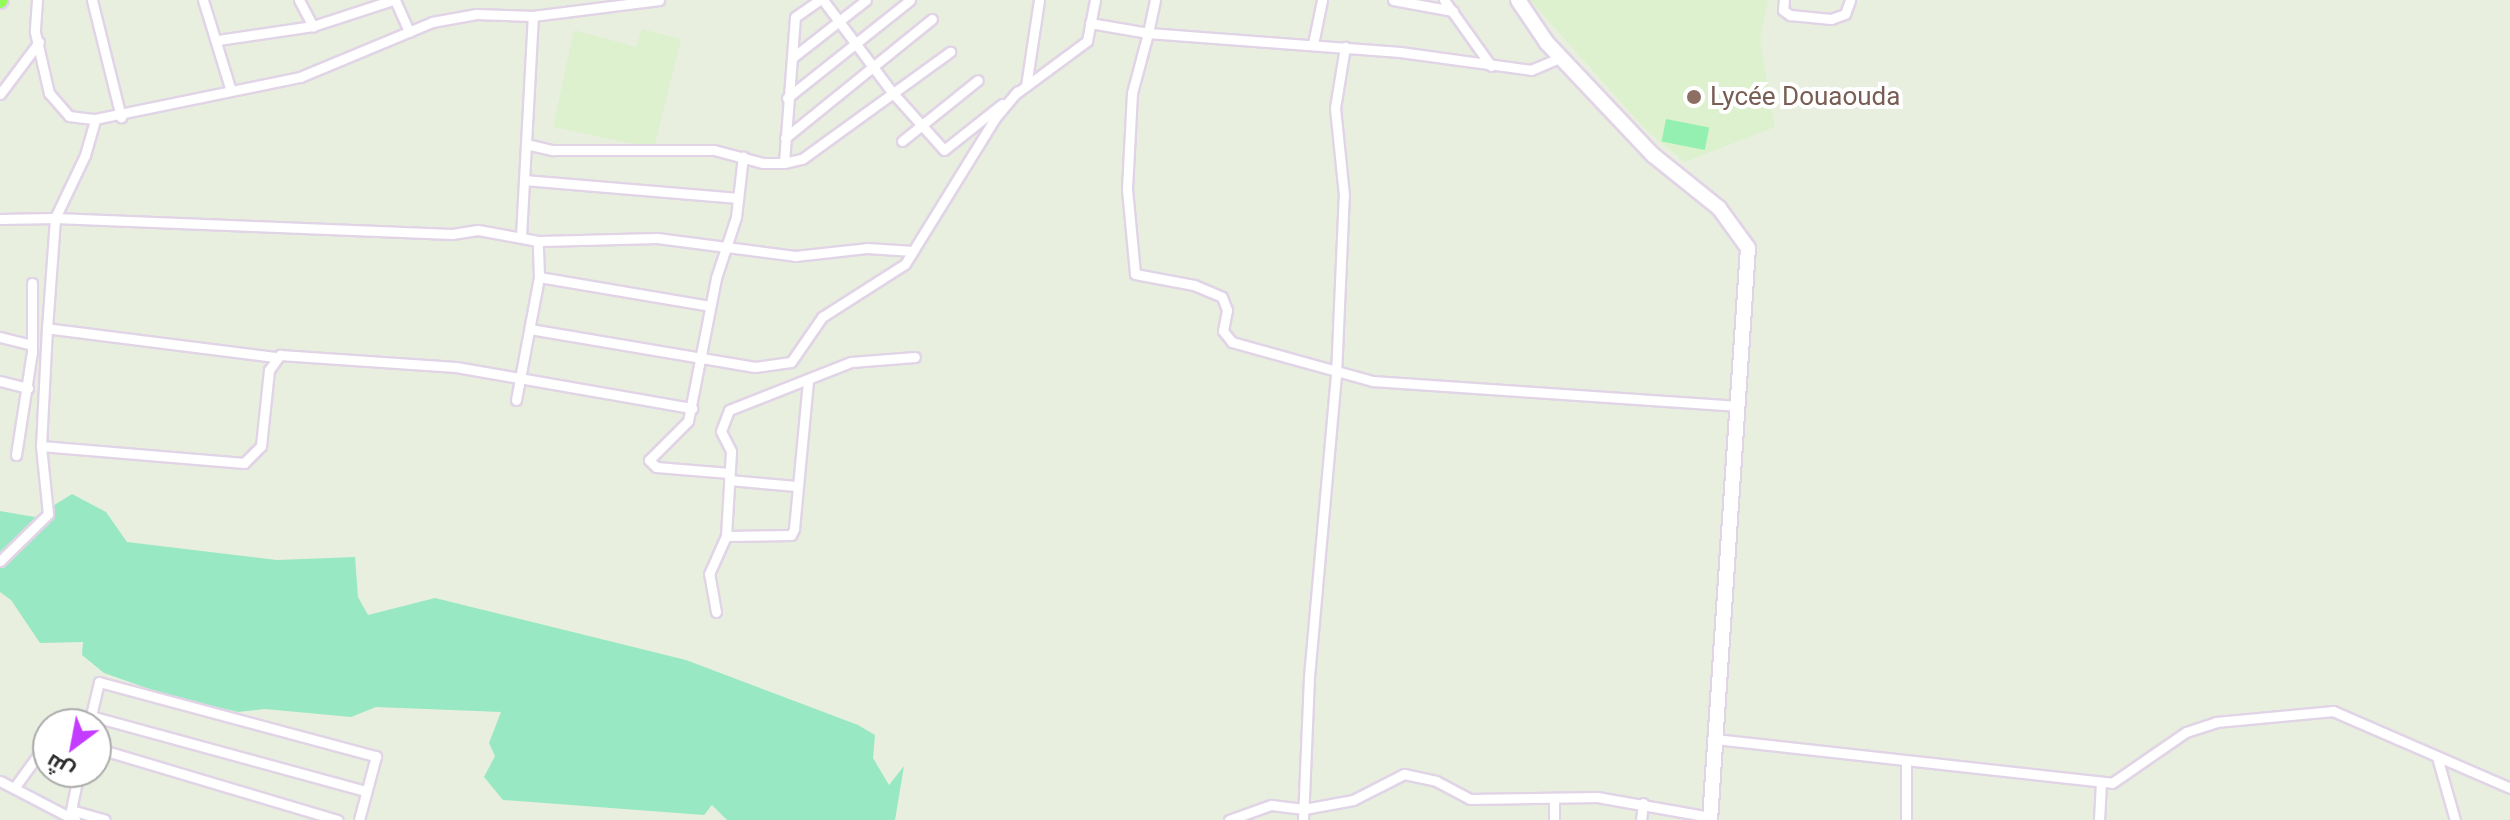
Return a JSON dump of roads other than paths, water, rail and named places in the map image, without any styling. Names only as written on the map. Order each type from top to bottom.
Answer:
[{"type":"main road","points":[[1518,0],[1561,57],[1653,155],[1739,230],[1748,248],[1710,818]]},
{"type":"street","points":[[37,0],[39,42],[56,106],[69,116],[95,119],[121,117],[230,88],[300,77],[409,32],[476,14],[533,16],[659,0]]},
{"type":"street","points":[[92,0],[121,117]]},
{"type":"street","points":[[203,0],[218,40],[230,88]]},
{"type":"street","points":[[299,0],[313,26]]},
{"type":"street","points":[[218,40],[313,26],[394,0],[409,32]]},
{"type":"street","points":[[784,163],[795,17],[821,0],[891,91],[923,123],[944,150],[1087,41],[1095,0]]},
{"type":"street","points":[[792,58],[866,0]]},
{"type":"street","points":[[787,98],[910,0]]},
{"type":"street","points":[[530,329],[755,367],[791,362],[822,317],[905,264],[995,118],[1022,88],[1039,0]]},
{"type":"street","points":[[1155,0],[1132,93],[1127,189],[1135,274],[1194,285],[1222,297],[1227,310],[1223,331],[1232,342],[1336,375],[1738,406]]},
{"type":"street","points":[[1313,44],[1322,0]]},
{"type":"street","points":[[1393,0],[1453,11]]},
{"type":"street","points":[[1444,0],[1491,66]]},
{"type":"street","points":[[1784,0],[1783,10],[1790,15],[1831,19],[1845,14],[1850,0]]},
{"type":"street","points":[[521,236],[533,16]]},
{"type":"street","points":[[785,138],[932,19]]},
{"type":"street","points":[[1090,23],[1148,33],[1345,47],[1531,70],[1561,57]]},
{"type":"street","points":[[0,94],[39,42]]},
{"type":"street","points":[[1303,820],[1309,677],[1336,375],[1344,195],[1335,108],[1345,47]]},
{"type":"street","points":[[526,144],[553,150],[714,150],[763,163],[784,163],[802,159],[891,91],[950,52]]},
{"type":"street","points":[[902,141],[978,80]]},
{"type":"street","points":[[0,561],[48,514],[41,446],[55,218],[85,155],[95,119]]},
{"type":"street","points":[[743,156],[738,198],[710,306],[692,408],[688,421],[652,454],[651,465],[796,486]]},
{"type":"street","points":[[524,180],[738,198]]},
{"type":"street","points":[[0,219],[55,218],[452,234],[478,230],[538,241],[657,238],[795,256],[867,248],[913,251]]},
{"type":"street","points":[[516,400],[539,277],[538,241]]},
{"type":"street","points":[[539,277],[710,306]]},
{"type":"street","points":[[16,455],[28,388],[32,283]]},
{"type":"street","points":[[47,328],[275,357],[376,359],[692,408]]},
{"type":"street","points":[[0,337],[29,344]]},
{"type":"street","points":[[716,612],[709,574],[726,536],[731,451],[721,431],[729,410],[808,382],[851,362],[872,364],[895,355],[915,357]]},
{"type":"street","points":[[41,446],[244,463],[261,446],[269,370],[275,357]]},
{"type":"street","points":[[0,381],[28,388]]},
{"type":"street","points":[[726,536],[791,535],[808,382]]},
{"type":"street","points":[[93,708],[99,682],[376,756],[359,820]]},
{"type":"street","points":[[1715,739],[2101,783],[2124,779],[2186,732],[2216,722],[2305,710],[2333,711],[2510,788]]},
{"type":"street","points":[[112,726],[366,791]]},
{"type":"street","points":[[112,753],[337,820]]},
{"type":"street","points":[[2437,757],[2455,820]]},
{"type":"street","points":[[1906,761],[1906,820]]},
{"type":"street","points":[[14,788],[32,763]]},
{"type":"street","points":[[1229,820],[1271,805],[1304,809],[1353,800],[1404,774],[1436,781],[1470,799],[1597,797],[1643,803],[1710,818]]},
{"type":"street","points":[[0,781],[75,820]]},
{"type":"street","points":[[2099,820],[2101,783]]},
{"type":"street","points":[[76,788],[71,810],[105,820]]},
{"type":"street","points":[[1554,799],[1554,820]]},
{"type":"street","points":[[1641,820],[1643,803]]},
{"type":"place","name":"Lycée Douaouda","points":[[1694,97]]}]
